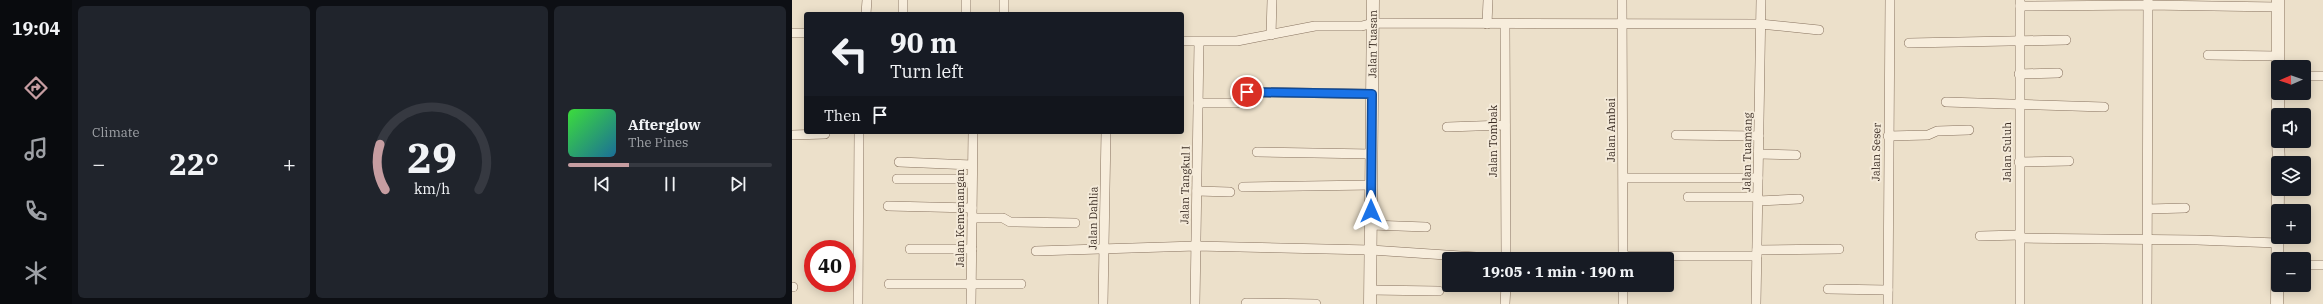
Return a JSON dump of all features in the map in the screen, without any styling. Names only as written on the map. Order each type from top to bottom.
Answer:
[{"type":"street","points":[[866,12],[867,0]]},
{"type":"street","points":[[902,12],[903,0]]},
{"type":"street","points":[[966,0],[966,12]]},
{"type":"street","points":[[1004,0],[1004,12]]},
{"type":"street","points":[[1271,35],[1272,0]]},
{"type":"street","name":"Jalan Tuasan","points":[[1370,304],[1373,0]]},
{"type":"street","points":[[1487,24],[1488,0]]},
{"type":"street","name":"Jalan Ambai","points":[[1622,0],[1624,178],[1623,252]]},
{"type":"street","name":"Jalan Tuamang","points":[[1756,304],[1761,0]]},
{"type":"street","name":"Jalan Seser","points":[[1888,304],[1890,0]]},
{"type":"street","points":[[2020,3],[2278,4],[2278,60]]},
{"type":"street","name":"Jalan Suluh","points":[[2020,3],[2020,304]]},
{"type":"street","points":[[2147,304],[2148,3]]},
{"type":"street","points":[[1184,41],[1237,41],[1315,26],[1362,26],[1373,23],[1760,24],[1819,30]]},
{"type":"street","name":"Jalan Tombak","points":[[1505,24],[1506,252]]},
{"type":"street","points":[[792,34],[804,34]]},
{"type":"street","points":[[1909,42],[2020,42],[2066,40]]},
{"type":"street","name":"Jalan Tangkul I","points":[[1195,304],[1199,42]]},
{"type":"street","points":[[2208,55],[2271,61]]},
{"type":"street","points":[[2019,74],[2058,73]]},
{"type":"street","points":[[2311,76],[2323,76]]},
{"type":"street","points":[[1247,92],[1372,94]]},
{"type":"street","points":[[1946,102],[2104,107]]},
{"type":"street","points":[[1198,103],[1237,103]]},
{"type":"street","points":[[1447,127],[1506,125]]},
{"type":"street","points":[[1888,136],[1928,135],[1937,131],[1969,130]]},
{"type":"street","points":[[792,135],[825,134]]},
{"type":"street","points":[[858,304],[859,134]]},
{"type":"street","name":"Jalan Kemenangan","points":[[971,304],[971,179],[973,134]]},
{"type":"street","name":"Jalan Dahlia","points":[[1103,304],[1106,134]]},
{"type":"street","points":[[1676,135],[1759,136]]},
{"type":"street","points":[[1256,152],[1372,154]]},
{"type":"street","points":[[1759,154],[1796,155]]},
{"type":"street","points":[[2019,162],[2069,160]]},
{"type":"street","points":[[899,162],[972,165]]},
{"type":"street","points":[[1624,178],[1758,178]]},
{"type":"street","points":[[897,179],[971,179]]},
{"type":"street","points":[[1243,187],[1372,185]]},
{"type":"street","points":[[1197,191],[1230,192]]},
{"type":"street","points":[[1688,197],[1799,199]]},
{"type":"street","points":[[888,206],[972,213],[1002,218],[1010,222],[1075,223]]},
{"type":"street","points":[[2148,209],[2185,208]]},
{"type":"street","points":[[1371,225],[1426,227]]},
{"type":"street","points":[[1980,236],[2271,243]]},
{"type":"street","points":[[1036,251],[1196,246],[1371,250],[1442,255]]},
{"type":"street","points":[[910,249],[972,249]]},
{"type":"street","points":[[1674,255],[1839,249]]},
{"type":"street","points":[[2311,265],[2323,264]]},
{"type":"street","points":[[889,284],[1021,284]]},
{"type":"street","points":[[1828,289],[1888,290]]},
{"type":"street","points":[[1370,290],[1439,291]]},
{"type":"street","points":[[1505,304],[1506,292]]},
{"type":"street","points":[[1623,292],[1623,304]]},
{"type":"street","points":[[2277,292],[2277,304]]},
{"type":"street","points":[[1246,303],[1316,304]]},
{"type":"route","points":[[1247,92],[1372,94],[1371,211]]}]
